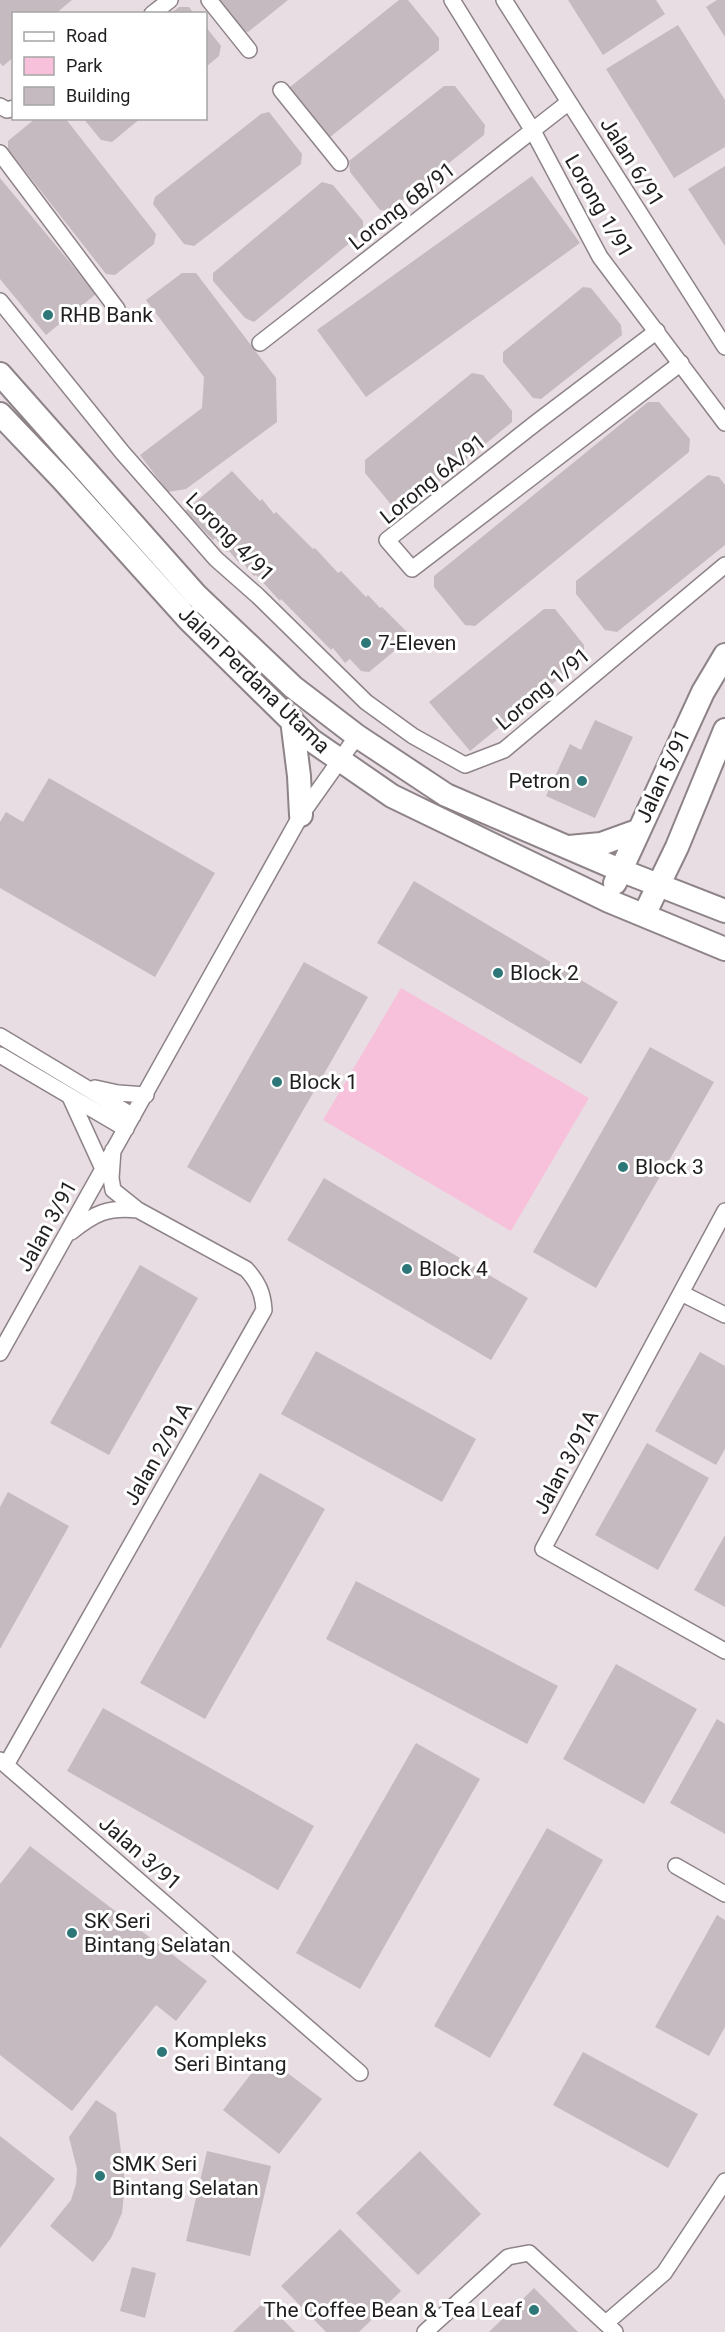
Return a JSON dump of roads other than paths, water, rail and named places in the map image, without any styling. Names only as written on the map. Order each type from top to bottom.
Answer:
[{"type":"street","points":[[155,12],[170,0]]},
{"type":"street","points":[[209,0],[249,50]]},
{"type":"street","name":"Lorong 1/91","points":[[452,0],[533,131],[600,256],[725,423]]},
{"type":"street","name":"Jalan 6/91","points":[[504,0],[724,343]]},
{"type":"street","points":[[281,90],[340,164]]},
{"type":"street","name":"Lorong 6B/91","points":[[260,343],[569,102]]},
{"type":"street","points":[[0,153],[117,309]]},
{"type":"street","name":"Lorong 4/91","points":[[0,301],[122,452],[216,559],[258,596],[366,702],[413,736],[465,765]]},
{"type":"street","name":"Lorong 6A/91","points":[[657,331],[387,540],[412,569],[681,363]]},
{"type":"street","name":"Jalan Perdana Utama","points":[[0,374],[202,601],[293,687],[357,736],[446,795],[658,885]]},
{"type":"street","name":"Jalan Perdana Utama","points":[[0,414],[189,620],[310,740],[392,796],[609,901],[725,949]]},
{"type":"street","name":"Lorong 1/91","points":[[465,765],[504,750],[725,565]]},
{"type":"street","name":"Jalan 5/91","points":[[609,901],[637,831],[702,692],[725,655]]},
{"type":"street","points":[[292,720],[301,815]]},
{"type":"street","name":"Jalan 5/91","points":[[644,915],[676,847],[725,730]]},
{"type":"street","name":"Jalan 3/91","points":[[0,1353],[301,815],[357,736]]},
{"type":"street","points":[[568,848],[601,844],[637,831]]},
{"type":"street","points":[[676,847],[677,867],[694,899]]},
{"type":"street","points":[[658,885],[725,911]]},
{"type":"street","points":[[0,1036],[74,1090],[146,1095]]},
{"type":"street","points":[[0,1055],[74,1090],[129,1122]]},
{"type":"street","points":[[74,1090],[103,1169]]},
{"type":"street","name":"Jalan 2/91A","points":[[3,1762],[264,1310],[263,1297],[256,1280],[246,1269],[138,1210],[113,1190],[111,1178],[113,1150]]},
{"type":"street","name":"Jalan 2/91A","points":[[66,1236],[102,1211],[119,1208],[138,1210]]},
{"type":"street","name":"Jalan 3/91A","points":[[725,1211],[543,1549],[725,1651]]},
{"type":"street","points":[[681,1293],[725,1315]]},
{"type":"street","name":"Jalan 3/91","points":[[3,1762],[360,2073]]},
{"type":"street","points":[[676,1866],[725,1894]]},
{"type":"street","points":[[426,2332],[508,2258],[529,2253],[611,2328],[664,2273],[725,2181]]},
{"type":"place","name":"RHB Bank","points":[[48,315]]},
{"type":"place","name":"7-Eleven","points":[[366,643]]},
{"type":"place","name":"Petron","points":[[582,781]]},
{"type":"place","name":"Block 2","points":[[498,973]]},
{"type":"place","name":"Block 1","points":[[277,1082]]},
{"type":"place","name":"Block 3","points":[[623,1167]]},
{"type":"place","name":"Block 4","points":[[407,1269]]},
{"type":"place","name":"SK Seri Bintang Selatan","points":[[72,1933]]},
{"type":"place","name":"Kompleks Seri Bintang","points":[[162,2052]]},
{"type":"place","name":"SMK Seri Bintang Selatan","points":[[100,2176]]},
{"type":"place","name":"The Coffee Bean & Tea Leaf","points":[[534,2310]]}]
